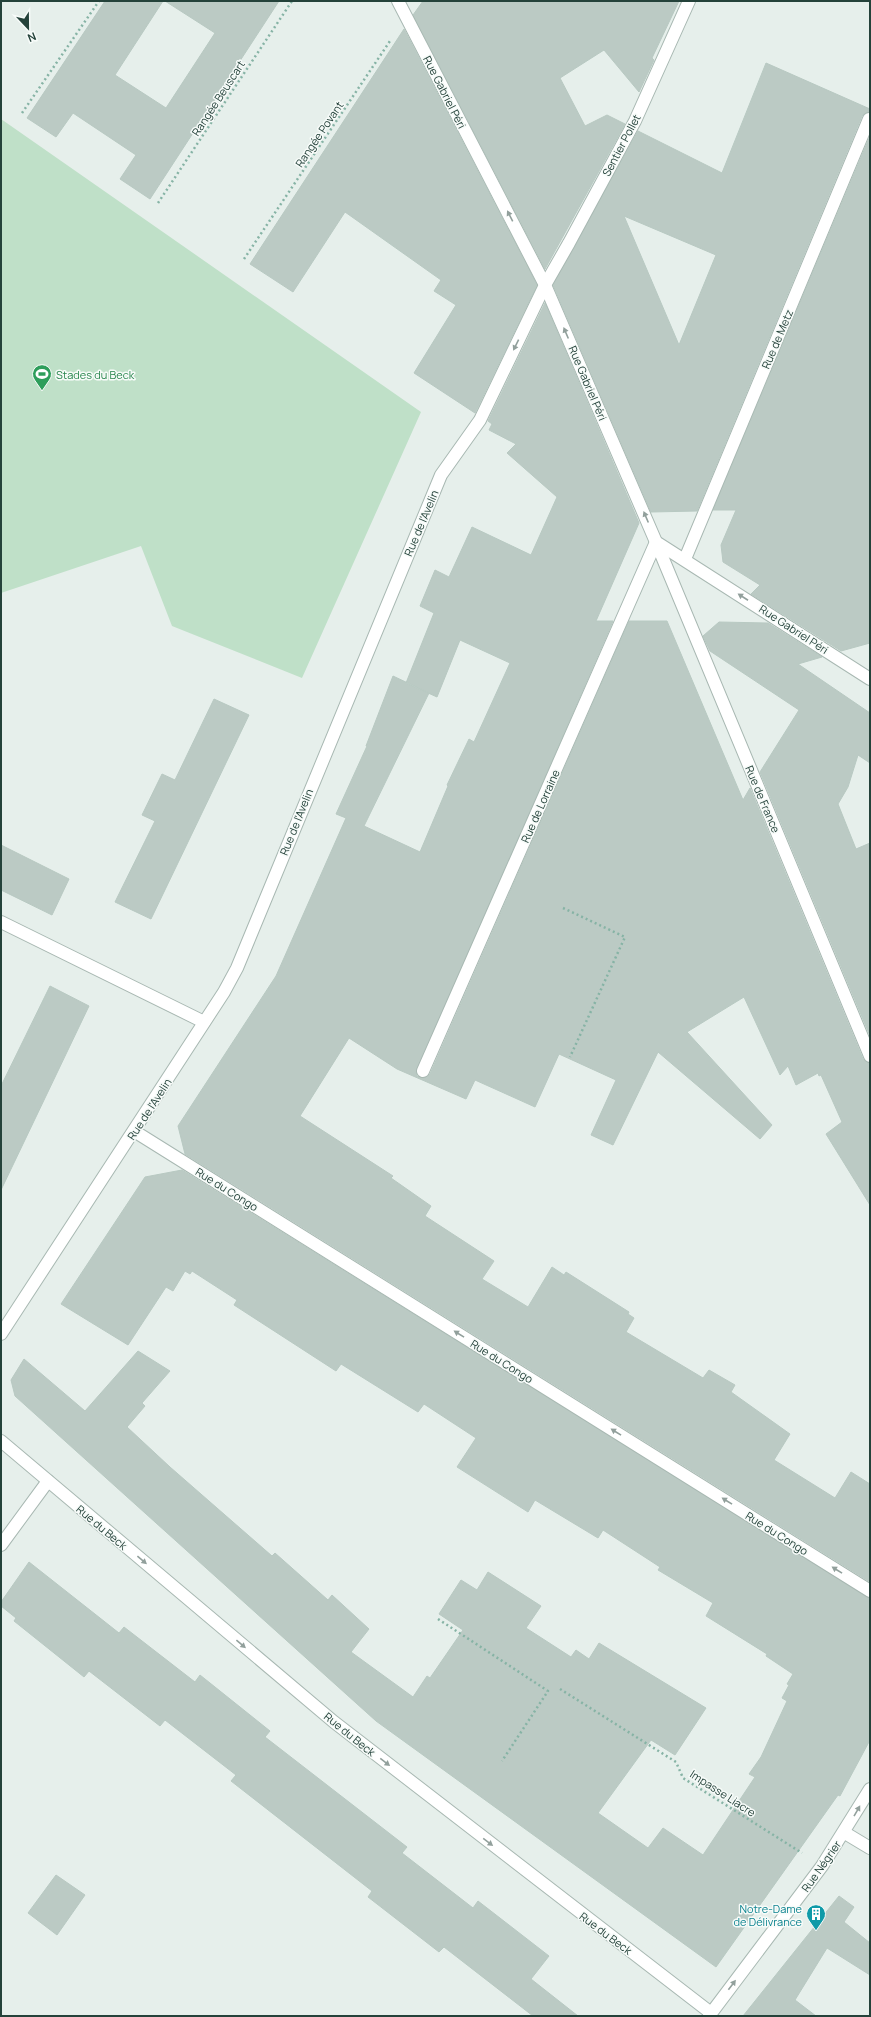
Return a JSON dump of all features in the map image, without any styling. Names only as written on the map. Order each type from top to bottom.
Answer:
[{"type":"street","name":"Rue Gabriel Péri","points":[[398,1],[545,285],[656,542],[870,679]]},
{"type":"street","name":"Sentier Pollet","points":[[545,285],[570,243],[635,121],[688,1]]},
{"type":"street","name":"Rue de Metz","points":[[684,559],[869,119]]},
{"type":"street","name":"Rue de l'Avelin","points":[[1,1334],[224,992],[248,943],[310,788],[441,475],[480,420],[545,285]]},
{"type":"street","name":"Rue de France","points":[[656,542],[870,1056]]},
{"type":"street","name":"Rue de Lorraine","points":[[423,1071],[656,542]]},
{"type":"street","points":[[1,922],[204,1022]]},
{"type":"street","name":"Rue du Congo","points":[[134,1131],[870,1591]]},
{"type":"street","name":"Rue du Beck","points":[[1,1441],[334,1722],[710,2015]]},
{"type":"street","points":[[1,1545],[48,1481]]},
{"type":"street","name":"Rue Négrier","points":[[710,2015],[822,1866],[845,1833],[870,1789]]},
{"type":"street","points":[[845,1833],[870,1848]]},
{"type":"path","points":[[22,113],[99,1]]},
{"type":"path","name":"Rangée Beuscart","points":[[158,203],[292,1]]},
{"type":"path","name":"Rangée Povant","points":[[244,260],[407,17]]},
{"type":"path","points":[[563,908],[625,936],[570,1057]]},
{"type":"path","points":[[438,1619],[548,1691],[502,1761]]},
{"type":"path","name":"Impasse Liacre","points":[[560,1689],[676,1762],[683,1778],[822,1866]]},
{"type":"green space","points":[[1,119],[421,412],[302,678],[172,626],[141,546],[1,593]]},
{"type":"building","points":[[105,1],[163,1],[115,75],[166,108],[215,33],[165,1],[279,1],[150,199],[120,179],[136,155],[73,113],[56,137],[27,118]]},
{"type":"building","points":[[423,1],[679,1],[652,58],[654,60],[639,92],[604,50],[560,78],[585,126],[607,115],[625,124],[545,269],[413,15]]},
{"type":"building","points":[[404,29],[537,285],[475,413],[414,373],[456,305],[434,291],[441,280],[345,212],[293,292],[250,264]]},
{"type":"building","points":[[766,63],[870,109],[870,112],[865,113],[862,116],[697,511],[651,512],[553,285],[638,131],[722,173]],"holes":[[[624,216],[716,255],[679,345]]]},
{"type":"building","points":[[870,136],[870,643],[841,651],[751,594],[760,585],[723,562],[721,545],[736,510],[713,510]]},
{"type":"building","points":[[545,303],[639,523],[596,621],[613,621],[416,1072],[417,1076],[423,1078],[430,1074],[629,621],[667,621],[743,800],[750,788],[863,1059],[870,1063],[870,1205],[826,1134],[842,1122],[821,1075],[819,1076],[818,1073],[796,1085],[788,1066],[780,1075],[744,997],[687,1032],[772,1125],[760,1139],[658,1052],[613,1145],[591,1135],[616,1080],[559,1054],[535,1107],[475,1080],[466,1099],[397,1069],[349,1038],[300,1116],[393,1176],[391,1178],[431,1206],[425,1216],[494,1261],[482,1279],[528,1307],[552,1267],[564,1275],[566,1272],[629,1312],[628,1314],[634,1318],[626,1332],[703,1378],[709,1370],[735,1385],[731,1392],[790,1434],[774,1460],[835,1498],[851,1472],[870,1484],[870,1582],[185,1154],[178,1126],[276,976],[346,818],[336,814],[367,746],[393,676],[406,682],[434,613],[420,606],[435,570],[449,577],[472,527],[531,555],[557,497],[507,453],[516,444],[489,430],[492,424],[488,421]],"holes":[[[460,640],[510,663],[474,742],[469,739],[447,785],[448,786],[420,852],[364,826],[429,693],[437,697]]]},
{"type":"building","points":[[719,622],[768,623],[822,657],[798,664],[870,713],[870,763],[858,755],[848,787],[838,804],[856,849],[870,843],[870,1036],[760,772],[799,710],[710,651],[703,636]]},
{"type":"building","points":[[214,699],[249,715],[151,919],[115,902],[155,821],[142,815],[162,774],[175,780]]},
{"type":"building","points":[[1,845],[69,879],[52,915],[1,890]]},
{"type":"building","points":[[50,986],[89,1006],[1,1190],[1,1086]]},
{"type":"building","points":[[182,1170],[870,1598],[870,1740],[840,1796],[838,1795],[716,1967],[376,1721],[15,1396],[11,1380],[24,1359],[85,1411],[138,1351],[170,1371],[142,1403],[145,1406],[127,1427],[170,1467],[272,1556],[275,1553],[328,1600],[332,1595],[369,1629],[351,1652],[413,1697],[427,1676],[430,1678],[463,1630],[439,1614],[461,1580],[477,1590],[488,1572],[541,1606],[526,1628],[571,1657],[576,1650],[589,1659],[599,1643],[706,1708],[675,1755],[651,1740],[598,1813],[648,1848],[663,1828],[703,1855],[755,1777],[749,1774],[761,1757],[787,1701],[782,1698],[789,1685],[787,1684],[793,1674],[766,1656],[767,1654],[706,1616],[713,1603],[658,1570],[660,1567],[603,1530],[598,1538],[535,1500],[528,1512],[457,1467],[476,1438],[424,1404],[418,1412],[341,1364],[336,1371],[234,1305],[237,1300],[192,1271],[190,1274],[185,1271],[173,1291],[166,1287],[128,1345],[61,1304],[145,1177]]},
{"type":"building","points":[[29,1562],[119,1633],[124,1627],[195,1682],[200,1675],[270,1731],[265,1737],[407,1847],[402,1853],[473,1908],[478,1901],[549,1956],[531,1979],[578,2016],[533,2016],[444,1947],[439,1952],[368,1897],[372,1891],[231,1781],[236,1775],[165,1720],[160,1726],[89,1671],[84,1677],[14,1621],[16,1618],[1,1606],[1,1602]]},
{"type":"building","points":[[56,1875],[85,1895],[57,1935],[28,1913]]},
{"type":"building","points":[[839,1896],[854,1907],[844,1922],[870,1943],[870,1975],[827,1948],[795,2000],[816,2016],[743,2016]]},
{"type":"place","name":"Stades du Beck","points":[[42,391]]},
{"type":"place","name":"Notre-Dame de Délivrance","points":[[816,1931]]}]
